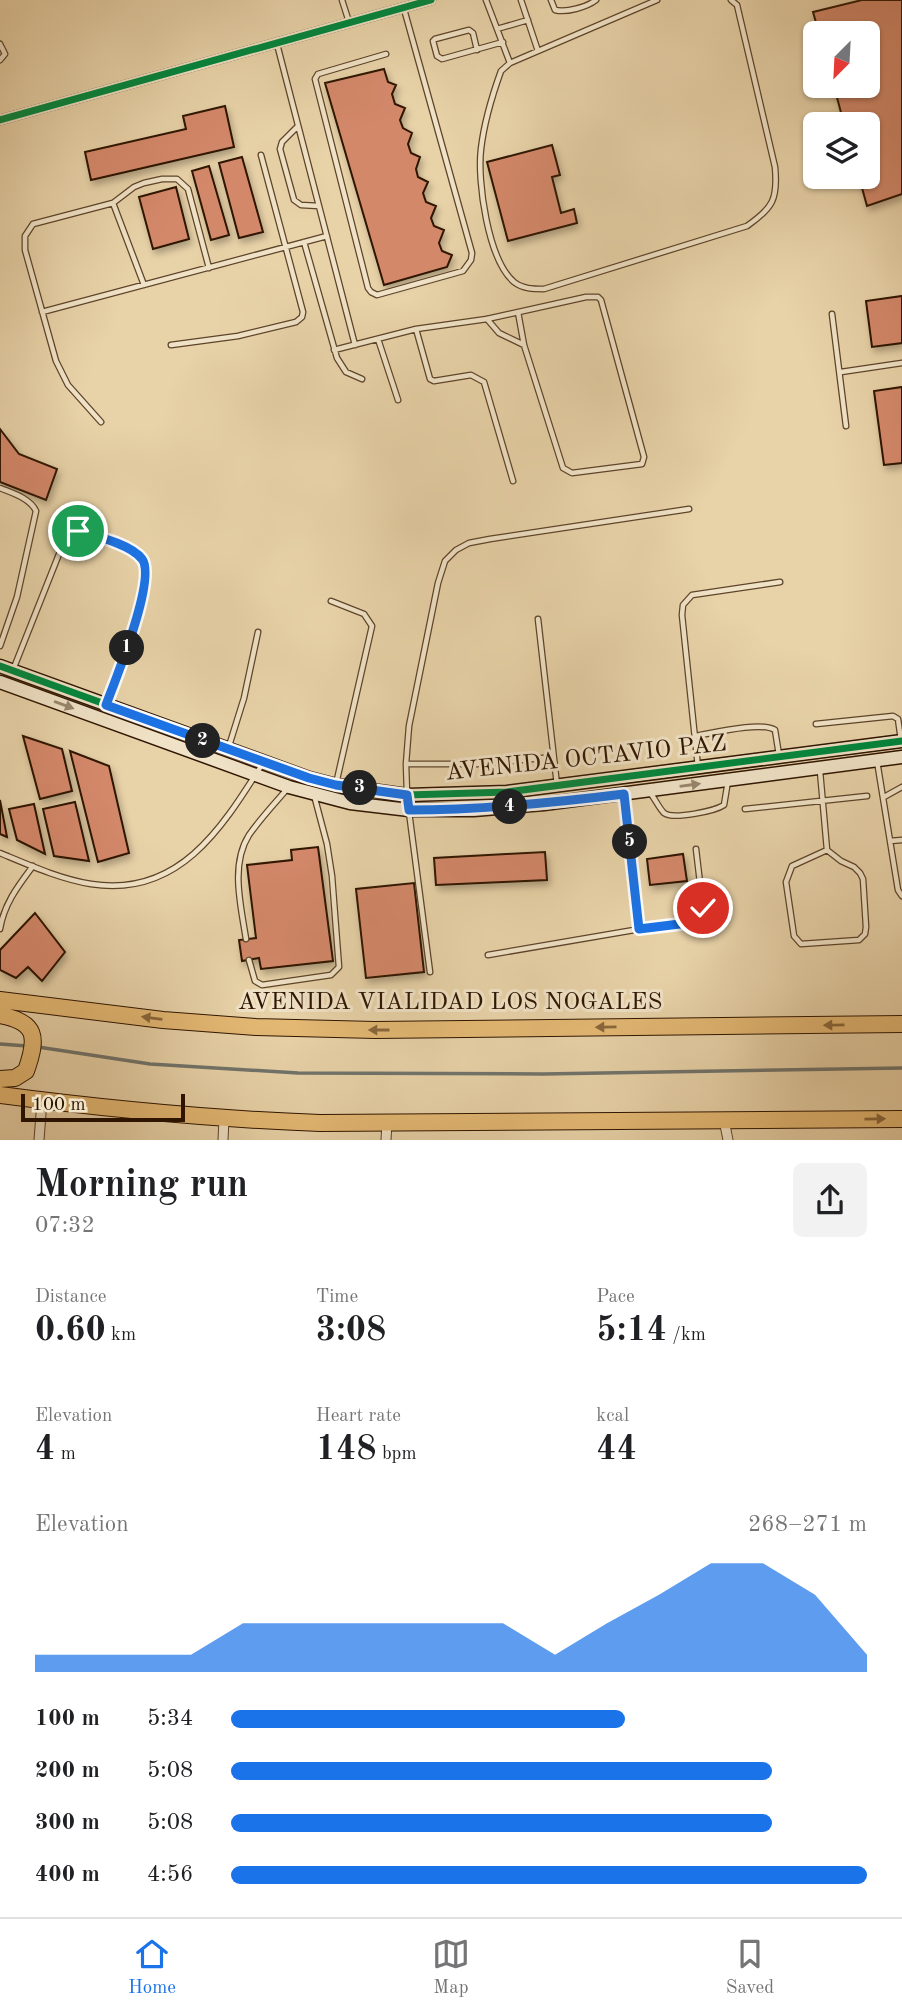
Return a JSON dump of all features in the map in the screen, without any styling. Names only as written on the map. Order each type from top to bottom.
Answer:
[{"type":"highway","name":"AVENIDA VIALIDAD LOS NOGALES","points":[[0,1000],[163,1020],[256,1027],[375,1030],[902,1024]]},
{"type":"highway","points":[[0,1015],[19,1019],[32,1033],[26,1070],[15,1078],[0,1079]]},
{"type":"highway","points":[[0,1095],[224,1119],[320,1123],[902,1119]]},
{"type":"street","points":[[0,120],[431,0]]},
{"type":"street","name":"AVENIDA OCTAVIO PAZ","points":[[6,669],[263,763],[336,785],[407,795],[507,792],[901,741]]},
{"type":"street","name":"AVENIDA OCTAVIO PAZ","points":[[0,682],[289,787],[351,803],[409,810],[474,810],[544,804],[902,757]]},
{"type":"street","points":[[39,1140],[41,1101]]},
{"type":"street","points":[[223,1140],[224,1119]]},
{"type":"street","points":[[724,1120],[728,1140]]},
{"type":"street","points":[[386,1140],[387,1122]]},
{"type":"lane","points":[[342,0],[349,23]]},
{"type":"lane","points":[[486,0],[510,62]]},
{"type":"lane","points":[[521,0],[538,51]]},
{"type":"lane","points":[[551,0],[555,10],[561,11],[596,0]]},
{"type":"lane","points":[[657,0],[510,62],[501,71],[481,148],[479,174],[495,249],[505,271],[513,281],[523,287],[544,289],[747,226],[762,216],[774,202],[775,167],[737,5],[731,0]]},
{"type":"lane","points":[[386,54],[318,74],[315,79],[369,288],[377,295],[463,271],[471,260],[472,253],[404,8]]},
{"type":"lane","points":[[497,29],[528,20]]},
{"type":"lane","points":[[477,50],[473,33],[469,30],[433,41],[437,56],[442,59],[477,50],[503,42]]},
{"type":"lane","points":[[277,43],[355,345]]},
{"type":"lane","points":[[0,44],[5,54],[0,60]]},
{"type":"lane","points":[[298,126],[282,142],[280,154],[296,202],[319,206]]},
{"type":"lane","points":[[171,345],[238,336],[300,320],[303,312],[261,155]]},
{"type":"lane","points":[[101,422],[61,374],[25,250],[27,230],[33,224],[114,203],[134,187],[170,178],[183,183],[188,189],[209,268]]},
{"type":"lane","points":[[114,203],[144,285]]},
{"type":"lane","points":[[42,312],[327,236]]},
{"type":"lane","points":[[304,242],[340,365],[346,372],[362,379]]},
{"type":"lane","points":[[334,350],[416,329],[486,319],[586,297],[598,297],[644,457],[642,464],[572,473],[563,468],[524,345],[518,312]]},
{"type":"lane","points":[[832,314],[846,426]]},
{"type":"lane","points":[[486,319],[499,333],[524,345]]},
{"type":"lane","points":[[416,329],[430,379],[434,381],[471,375],[484,382],[513,481]]},
{"type":"lane","points":[[378,339],[398,400]]},
{"type":"lane","points":[[840,372],[902,363]]},
{"type":"lane","points":[[0,488],[26,500],[36,511],[17,597],[0,646]]},
{"type":"lane","points":[[430,972],[407,795],[406,764],[409,726],[438,583],[445,561],[456,550],[469,543],[490,538],[689,509]]},
{"type":"lane","points":[[6,669],[65,539],[78,531],[115,543],[142,558],[146,566],[145,582],[133,629],[106,705]]},
{"type":"lane","points":[[698,768],[683,605],[692,595],[780,582]]},
{"type":"lane","points":[[331,601],[365,614],[372,626],[336,785]]},
{"type":"lane","points":[[538,619],[557,786]]},
{"type":"lane","points":[[228,750],[244,698],[258,632]]},
{"type":"lane","points":[[816,724],[892,716],[898,719],[901,741]]},
{"type":"lane","points":[[695,736],[772,727],[775,730],[779,757]]},
{"type":"lane","points":[[406,764],[477,764],[543,758]]},
{"type":"lane","points":[[877,760],[898,890],[902,896]]},
{"type":"lane","points":[[0,853],[92,884],[122,885],[153,879],[173,870],[197,853],[214,835],[263,763]]},
{"type":"lane","points":[[820,768],[827,850],[860,873],[863,879],[865,934],[859,940],[801,944],[794,936],[786,877],[792,866],[827,850]]},
{"type":"lane","points":[[650,791],[664,813],[669,816],[695,813],[719,809],[724,805],[729,780]]},
{"type":"lane","points":[[246,939],[239,883],[240,859],[249,836],[289,787]]},
{"type":"lane","points":[[884,797],[902,787]]},
{"type":"lane","points":[[249,960],[255,981],[262,985],[331,975],[339,967],[332,876],[327,844],[313,794]]},
{"type":"lane","points":[[624,794],[639,929]]},
{"type":"lane","points":[[745,809],[867,796]]},
{"type":"lane","points":[[890,841],[902,840]]},
{"type":"lane","points":[[488,955],[696,922],[702,916],[696,849]]},
{"type":"lane","points":[[0,929],[13,893],[33,866]]},
{"type":"building","points":[[862,0],[902,0],[902,194],[867,206],[862,189],[880,189],[880,112],[841,112],[837,98],[880,98],[880,21],[816,21],[813,12]]},
{"type":"building","points":[[384,69],[388,82],[396,85],[392,94],[395,104],[405,108],[400,120],[403,128],[412,133],[408,144],[411,153],[420,157],[416,169],[418,177],[428,182],[423,193],[426,202],[436,206],[431,218],[434,226],[444,230],[439,243],[442,251],[452,255],[447,267],[384,285],[325,83]]},
{"type":"building","points":[[225,106],[234,147],[91,180],[85,152],[186,129],[183,116]]},
{"type":"building","points":[[552,145],[560,175],[552,177],[561,213],[574,209],[577,223],[508,241],[487,162]]},
{"type":"building","points":[[242,157],[263,232],[239,238],[219,163]]},
{"type":"building","points":[[209,166],[229,235],[211,240],[192,171]]},
{"type":"building","points":[[176,187],[189,239],[153,249],[139,197]]},
{"type":"building","points":[[902,296],[902,343],[872,347],[866,301]]},
{"type":"building","points":[[902,387],[902,463],[884,465],[874,391]]},
{"type":"building","points":[[0,429],[19,454],[57,469],[46,500],[0,482]]},
{"type":"building","points":[[23,736],[62,749],[72,791],[40,799]]},
{"type":"building","points":[[70,751],[109,766],[129,853],[98,862]]},
{"type":"building","points":[[0,800],[7,837],[0,834]]},
{"type":"building","points":[[75,802],[89,861],[54,856],[43,809]]},
{"type":"building","points":[[34,804],[45,854],[17,840],[9,809]]},
{"type":"building","points":[[318,847],[333,961],[261,969],[259,958],[242,961],[239,940],[256,938],[247,865],[292,860],[291,850]]},
{"type":"building","points":[[545,852],[547,880],[436,885],[434,858]]},
{"type":"building","points":[[683,854],[687,881],[650,885],[647,859]]},
{"type":"building","points":[[414,883],[424,972],[366,978],[356,889]]},
{"type":"building","points":[[35,913],[65,952],[42,981],[28,967],[16,978],[0,970],[0,950]]},
{"type":"waterway","points":[[0,1044],[27,1046]]},
{"type":"waterway","points":[[38,1047],[150,1064],[298,1073],[543,1074],[902,1068]]},
{"type":"cycle path","points":[[0,120],[431,0]]},
{"type":"cycle path","points":[[0,666],[309,778],[336,785],[407,795],[507,792],[902,741]]},
{"type":"route","points":[[78,531],[132,551],[142,558],[146,566],[140,606],[106,705],[309,778],[336,785],[407,795],[409,810],[474,810],[624,794],[639,929],[696,922],[702,916],[703,908]]}]
